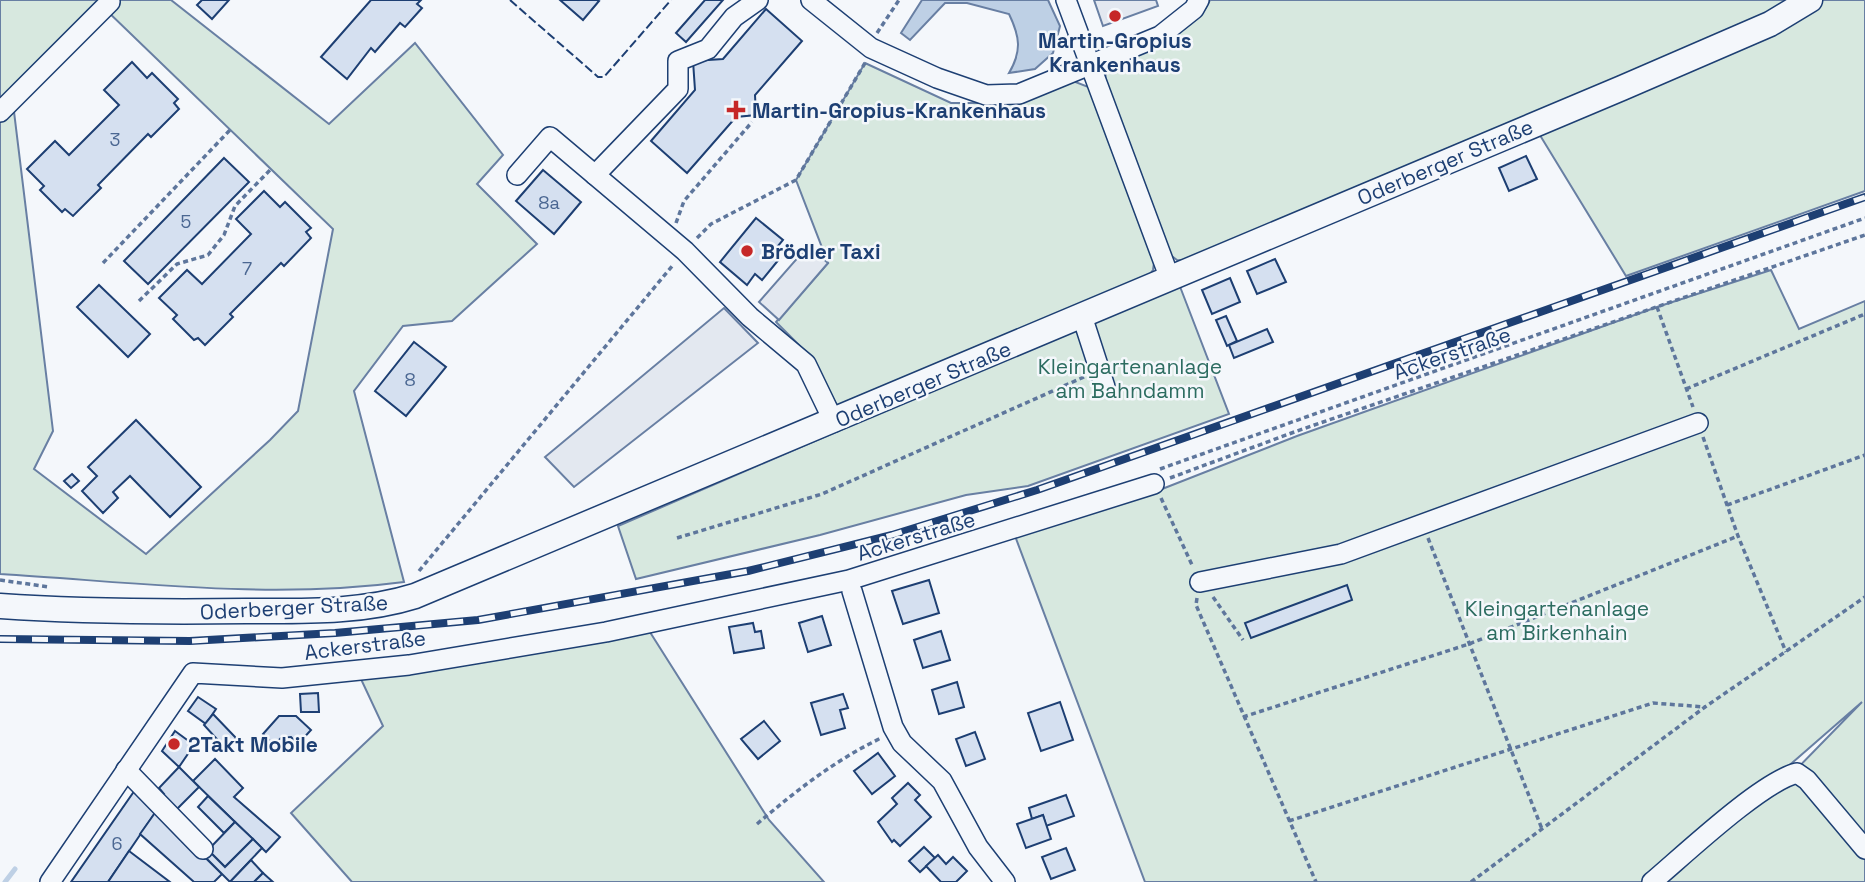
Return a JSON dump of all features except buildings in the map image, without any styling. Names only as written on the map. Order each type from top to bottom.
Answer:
[{"type":"main road","name":"Oderberger Straße","points":[[0,606],[83,612],[302,610],[392,603],[446,586],[1745,35],[1810,0]]},
{"type":"street","points":[[595,175],[678,89],[678,61],[708,49],[734,17],[758,0]]},
{"type":"street","points":[[811,0],[871,48],[937,78],[986,95],[1019,94],[1090,62],[1160,36],[1194,9],[1199,0]]},
{"type":"street","points":[[1066,0],[1170,278]]},
{"type":"street","points":[[0,112],[110,2]]},
{"type":"street","points":[[517,175],[550,137],[678,245],[750,317],[806,364],[834,422]]},
{"type":"street","points":[[1082,316],[1102,379]]},
{"type":"street","points":[[1200,582],[1341,554],[1698,423]]},
{"type":"street","name":"Ackerstraße","points":[[50,882],[193,673],[282,678],[409,665],[606,632],[849,580],[1152,478]]},
{"type":"street","points":[[852,591],[895,731],[902,743],[942,781],[978,847],[1005,882]]},
{"type":"street","points":[[126,770],[203,849]]},
{"type":"street","points":[[1653,882],[1733,814],[1786,776],[1797,773],[1807,780],[1865,849]]},
{"type":"path","points":[[413,581],[678,245],[711,224],[796,180],[871,48],[874,37],[899,0]]},
{"type":"path","points":[[678,245],[684,201],[752,122]]},
{"type":"path","points":[[103,263],[230,130]]},
{"type":"path","points":[[139,301],[177,264],[208,255],[223,235],[235,206],[271,169]]},
{"type":"path","points":[[1242,640],[1200,582],[1152,478],[1865,218]]},
{"type":"path","name":"Ackerstraße","points":[[1152,478],[1865,235]]},
{"type":"path","points":[[1657,307],[1738,536],[1786,653]]},
{"type":"path","points":[[1686,389],[1865,314]]},
{"type":"path","points":[[677,538],[822,494],[1102,379]]},
{"type":"path","points":[[1727,505],[1865,454]]},
{"type":"path","points":[[1423,523],[1542,830]]},
{"type":"path","points":[[1243,717],[1469,644],[1738,536]]},
{"type":"path","points":[[0,580],[57,588]]},
{"type":"path","points":[[1200,582],[1196,605],[1316,882]]},
{"type":"path","points":[[1471,882],[1705,707],[1865,597]]},
{"type":"path","points":[[1289,821],[1653,704],[1705,707]]},
{"type":"path","points":[[757,824],[843,756],[895,731]]},
{"type":"green space","points":[[0,0],[98,0],[11,87],[53,431],[34,469],[146,554],[298,411],[333,229],[104,8],[112,0],[171,0],[329,124],[415,43],[503,155],[477,184],[537,244],[452,321],[403,326],[354,391],[404,582],[353,587],[252,589],[0,574]]},
{"type":"green space","points":[[1210,0],[1790,0],[1758,20],[1196,262],[1177,260],[1169,254],[1105,81],[1106,71],[1112,64],[1180,31],[1192,23]]},
{"type":"green space","points":[[1823,0],[1865,0],[1865,191],[1626,276],[1538,132],[1770,31]]},
{"type":"green space","points":[[865,63],[951,103],[1020,103],[1073,81],[1091,88],[1155,256],[1153,270],[1146,279],[839,410],[814,360],[776,322],[828,263],[796,180]]},
{"type":"green space","name":"Kleingartenanlage am Birkenhain","points":[[1771,270],[1799,329],[1865,301],[1865,882],[1145,882],[1015,536],[1157,491],[1297,436],[1657,307]],"holes":[[[1862,702],[1783,783],[1738,810]]]},
{"type":"green space","name":"Kleingartenanlage am Bahndamm","points":[[1179,284],[1229,414],[1028,486],[966,495],[820,535],[636,579],[618,526]]},
{"type":"green space","points":[[648,629],[769,820],[824,882],[352,882],[291,813],[383,726],[360,677]]},
{"type":"shaded area","name":"Martin-Gropius Krankenhaus","points":[[1094,0],[1156,0],[1158,6],[1103,26]]},
{"type":"shaded area","points":[[808,246],[828,263],[779,320],[759,302]]},
{"type":"shaded area","points":[[724,308],[758,343],[574,487],[545,457]]},
{"type":"water","points":[[922,0],[1048,0],[1060,26],[1053,53],[1035,69],[1009,73],[1016,58],[1018,44],[1009,14],[967,3],[945,3],[910,40],[901,33]]},
{"type":"waterway","points":[[5,882],[15,869]]},
{"type":"railway","points":[[0,639],[190,641],[335,633],[478,620],[748,571],[892,535],[1037,490],[1865,197]]},
{"type":"fence","points":[[510,0],[598,77],[604,77],[671,0]]},
{"type":"place","name":"Martin-Gropius Krankenhaus","points":[[1115,16]]},
{"type":"place","name":"Martin-Gropius-Krankenhaus","points":[[736,110]]},
{"type":"place","name":"Brödler Taxi","points":[[747,251]]},
{"type":"place","name":"2Takt Mobile","points":[[174,744]]}]
